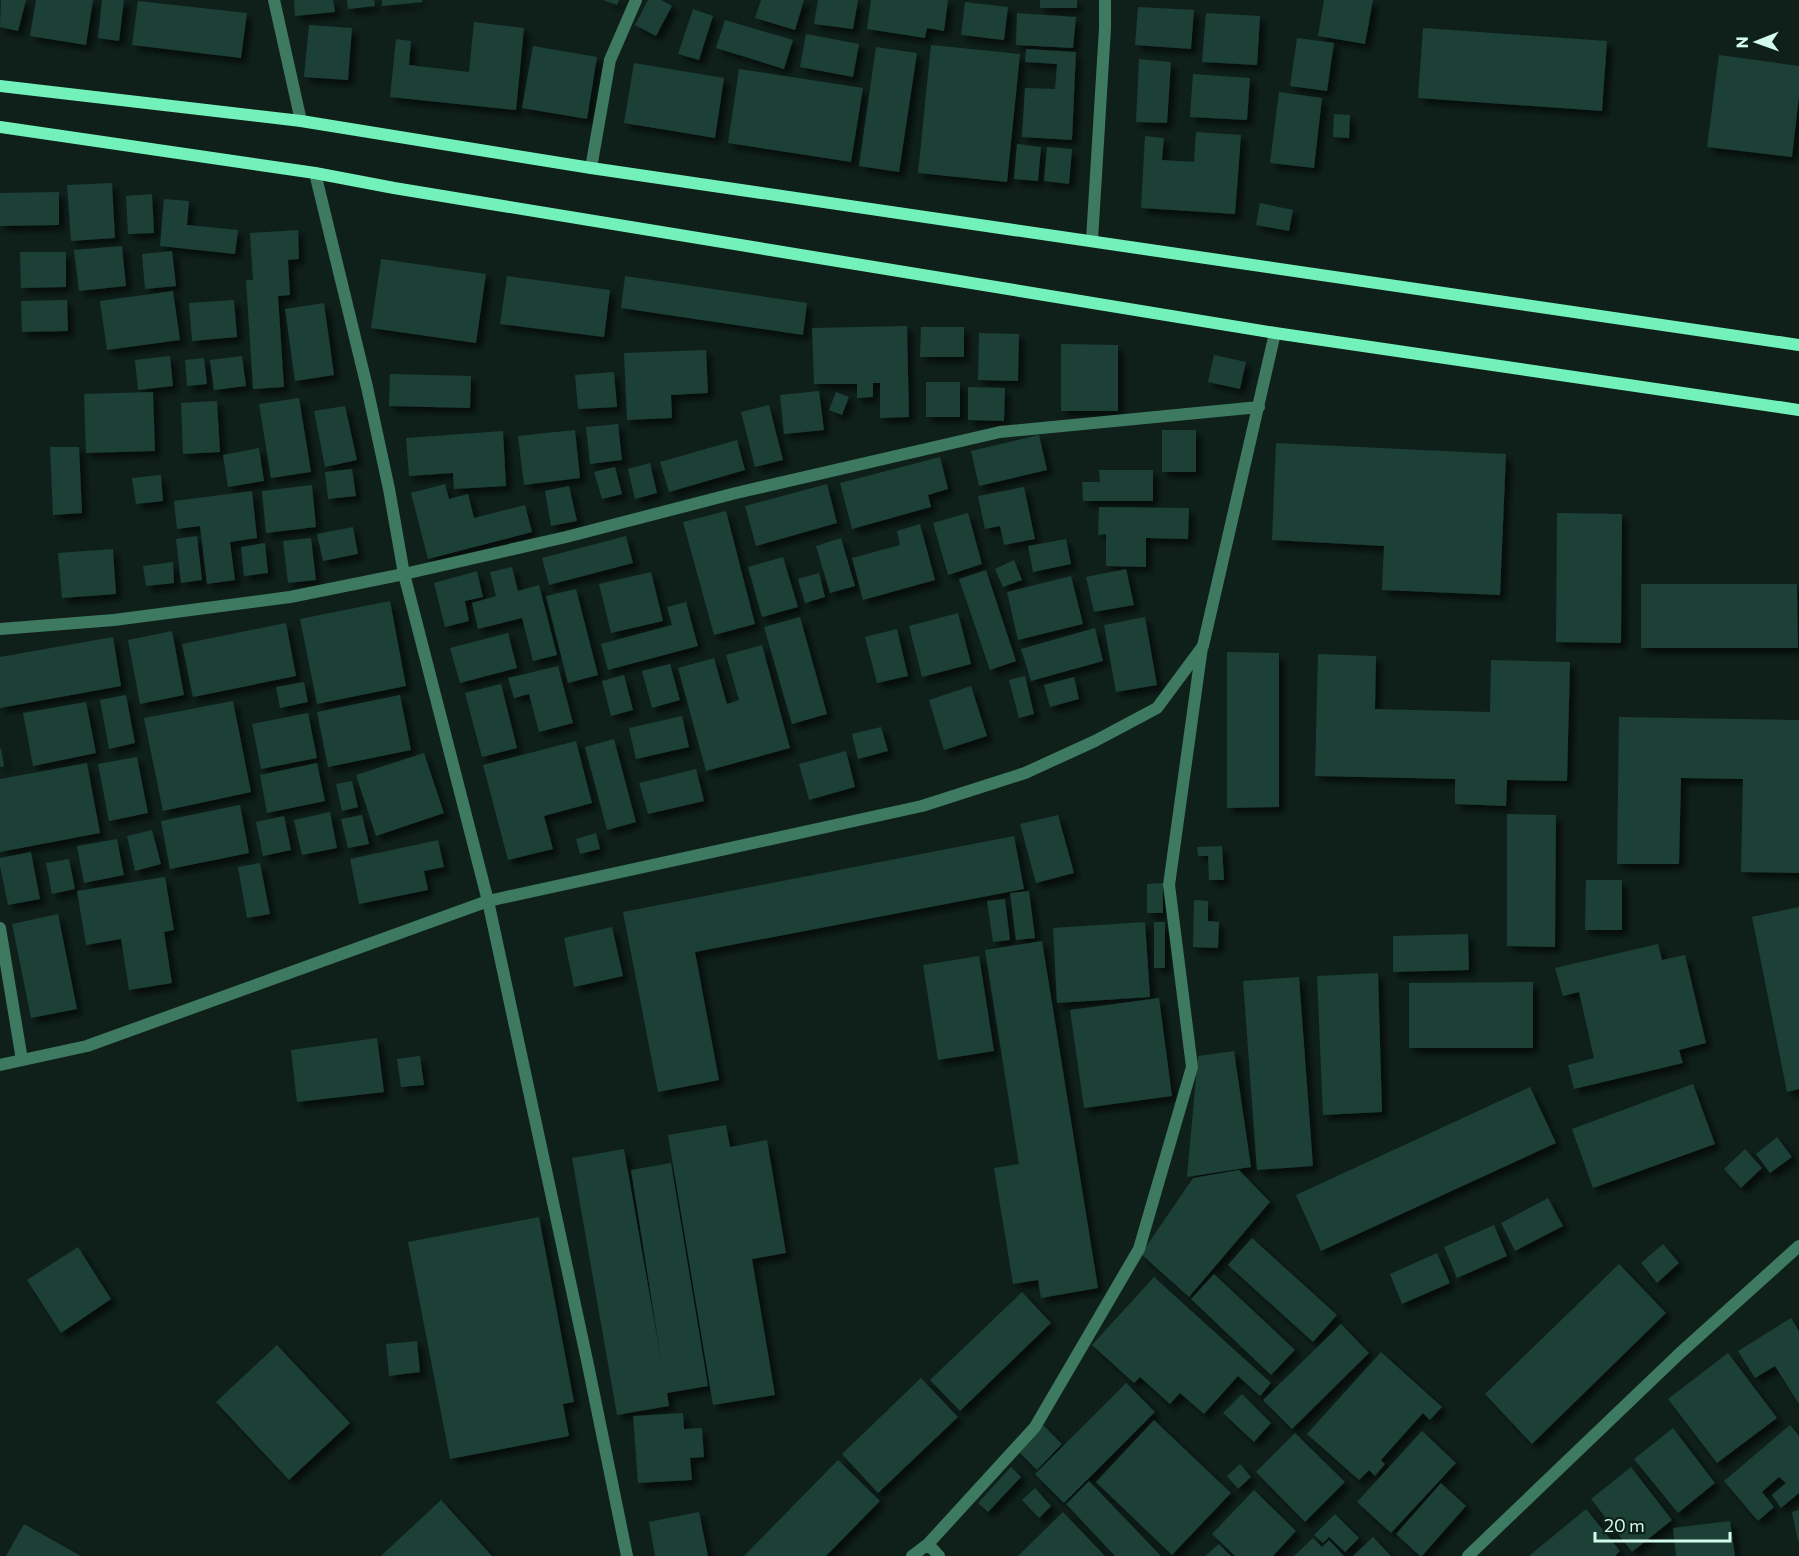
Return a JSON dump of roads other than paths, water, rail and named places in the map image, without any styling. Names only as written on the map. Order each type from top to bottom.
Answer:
[{"type":"main road","points":[[0,86],[301,121],[591,168],[1799,345]]},
{"type":"main road","points":[[0,127],[315,173],[394,188],[1275,333],[1799,410]]},
{"type":"street","points":[[274,0],[301,121]]},
{"type":"street","points":[[591,168],[610,60],[636,0]]},
{"type":"street","points":[[1092,240],[1105,0]]},
{"type":"street","points":[[315,173],[367,387],[404,574],[488,901],[627,1556]]},
{"type":"street","points":[[912,1556],[928,1544],[1035,1427],[1139,1249],[1192,1067],[1169,885],[1203,645],[1275,333]]},
{"type":"street","points":[[0,629],[114,620],[290,597],[567,537],[690,504],[1000,432],[1259,407]]},
{"type":"street","points":[[0,1065],[87,1047],[488,901],[922,806],[1026,773],[1095,741],[1157,708],[1203,645]]},
{"type":"street","points":[[0,928],[22,1060]]},
{"type":"street","points":[[1468,1556],[1679,1354],[1799,1246]]},
{"type":"street","points":[[928,1544],[939,1556]]}]
